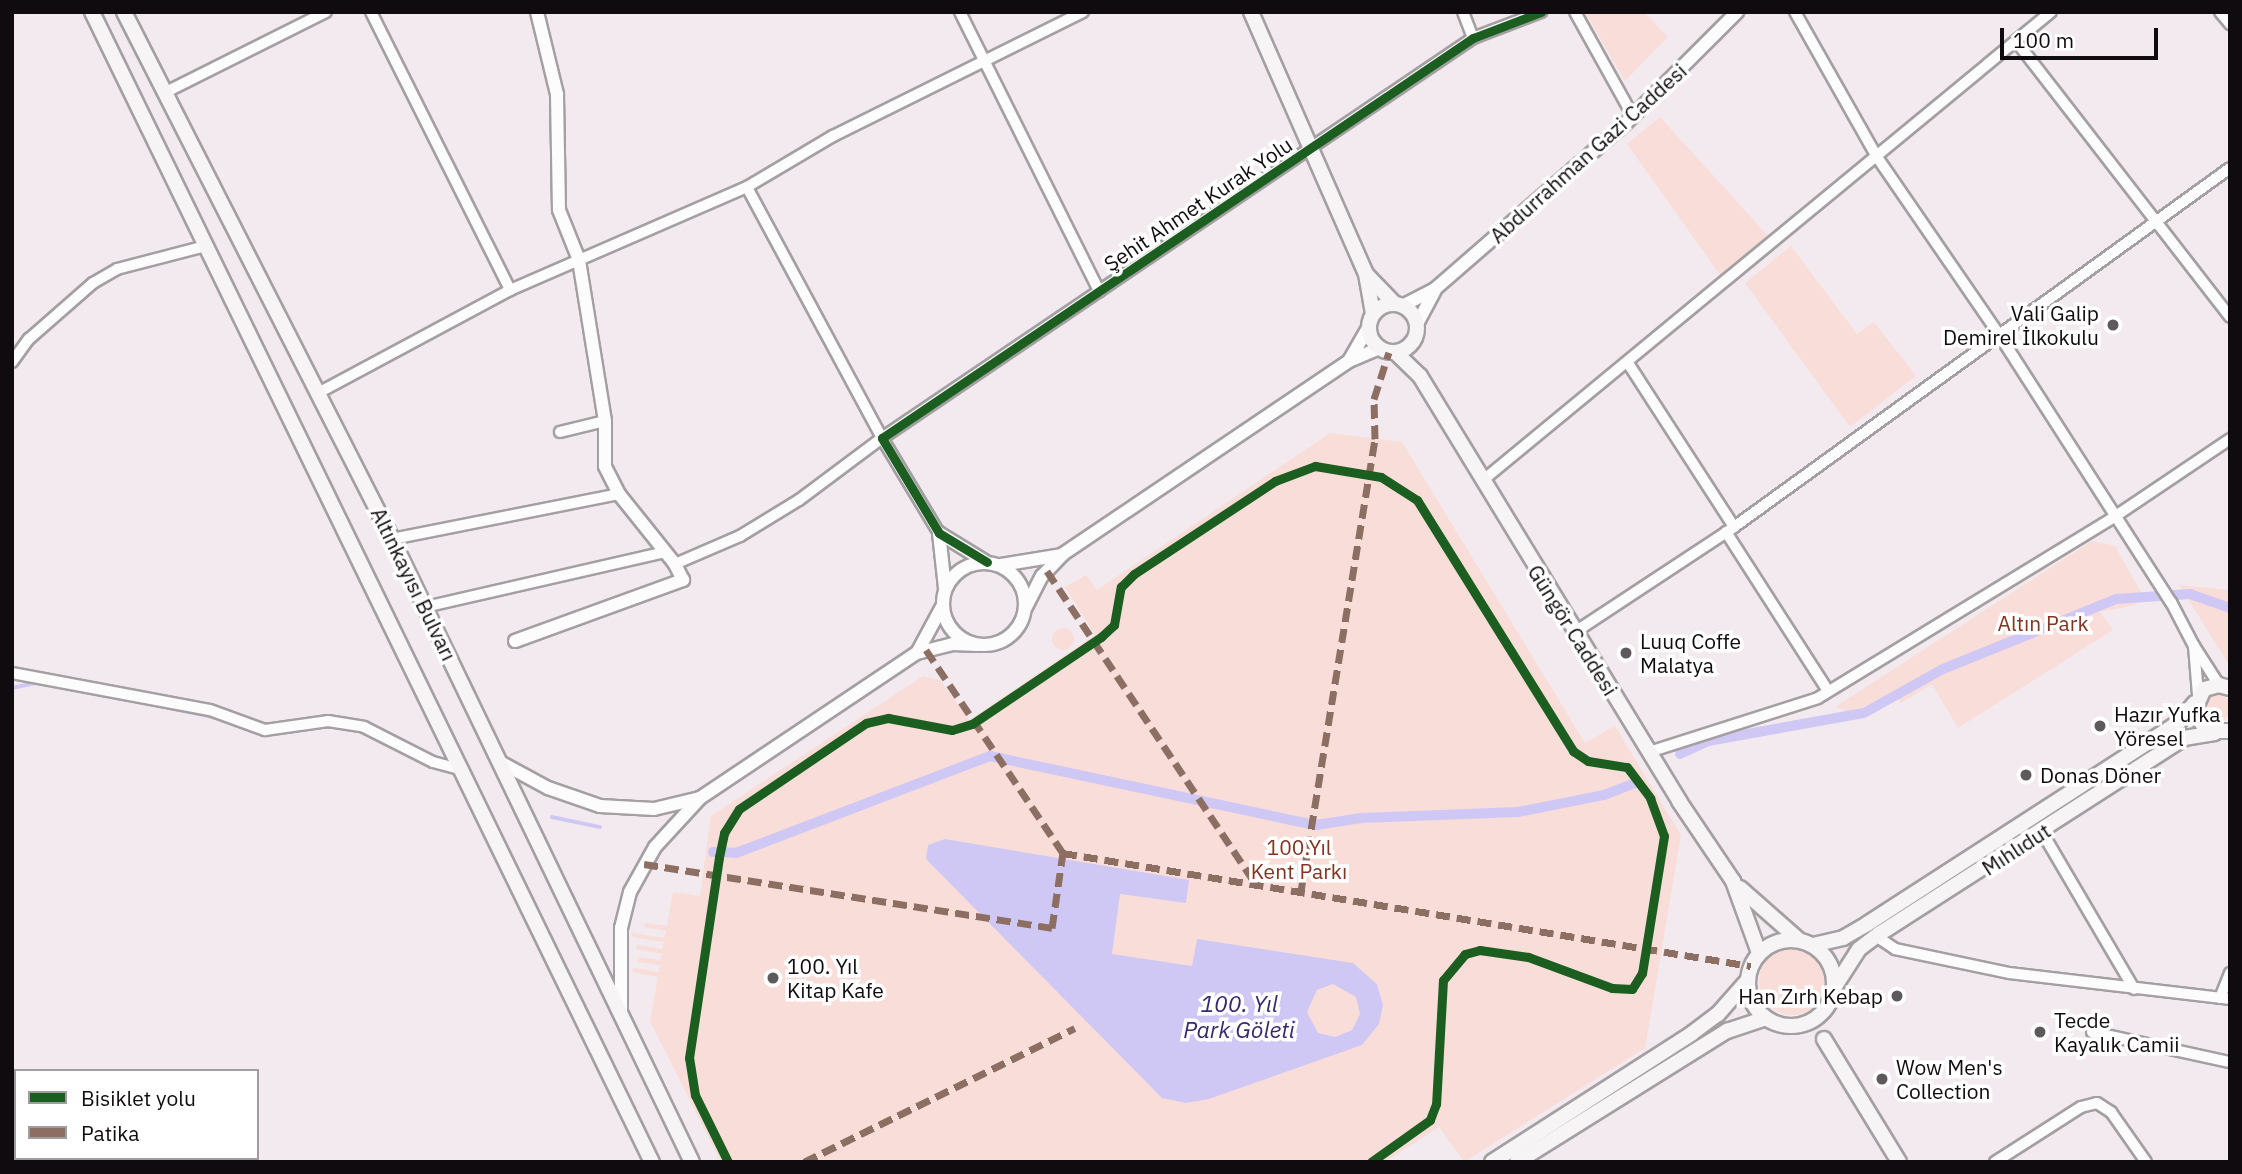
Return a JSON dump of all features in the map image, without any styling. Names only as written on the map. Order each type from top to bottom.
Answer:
[{"type":"main road","name":"Altınkayısı Bulvarı","points":[[92,12],[652,1162]]},
{"type":"main road","points":[[117,12],[149,63]]},
{"type":"main road","name":"Altınkayısı Bulvarı","points":[[124,12],[392,538],[621,1009],[692,1162]]},
{"type":"main road","points":[[1251,12],[1366,274],[1373,313],[1368,328],[1380,348],[1395,352],[1414,339],[1417,324],[1366,274]]},
{"type":"main road","points":[[1373,313],[1398,305]]},
{"type":"main road","name":"Güngör Caddesi","points":[[1414,339],[1420,376]]},
{"type":"main road","name":"Güngör Caddesi","points":[[1395,352],[1420,376],[1649,752],[1733,881]]},
{"type":"main road","points":[[2224,733],[2200,726],[2196,699],[2226,686]]},
{"type":"main road","name":"Mıhlıdut","points":[[1806,943],[1843,938],[1867,925],[2178,723],[2196,699]]},
{"type":"main road","name":"Mıhlıdut","points":[[1834,988],[1847,964],[1876,936],[2042,832],[2184,738],[2224,733]]},
{"type":"main road","points":[[1733,881],[1828,960],[1834,988],[1827,1006],[1824,1039]]},
{"type":"main road","points":[[1733,881],[1759,953]]},
{"type":"main road","points":[[1492,1162],[1718,1014],[1748,980],[1759,953],[1778,942],[1806,943]]},
{"type":"main road","points":[[1748,980],[1749,995],[1766,1018]]},
{"type":"main road","points":[[1794,1026],[1808,1022],[1827,1006]]},
{"type":"main road","points":[[1517,1162],[1534,1157],[1727,1031],[1766,1018],[1824,1039],[1899,1162]]},
{"type":"street","points":[[164,93],[326,12]]},
{"type":"street","points":[[371,12],[510,290]]},
{"type":"street","points":[[515,641],[683,580],[675,564],[619,494],[605,466],[605,421],[585,323],[579,260],[559,210],[557,94],[537,12]]},
{"type":"street","points":[[960,12],[1099,291]]},
{"type":"street","points":[[318,393],[510,290],[747,187],[834,136],[1083,12]]},
{"type":"street","points":[[1463,12],[1473,38]]},
{"type":"street","name":"Şehit Ahmet Kurak Yolu","points":[[675,564],[761,523],[1473,38],[1541,12]]},
{"type":"street","points":[[1575,12],[1633,116]]},
{"type":"street","name":"Abdurrahman Gazi Caddesi","points":[[1398,305],[1435,289],[1633,116],[1737,12]]},
{"type":"street","points":[[1795,12],[1877,157],[1998,333],[2171,602],[2194,646],[2226,686]]},
{"type":"street","points":[[1482,481],[2051,12]]},
{"type":"street","points":[[2220,12],[2230,24]]},
{"type":"street","points":[[2016,41],[2230,317]]},
{"type":"street","points":[[1575,632],[1730,530],[1998,333],[2230,168]]},
{"type":"street","points":[[747,187],[882,439],[939,533],[945,591],[943,605],[917,653]]},
{"type":"street","points":[[12,362],[29,339],[64,314],[93,283],[117,269],[205,246]]},
{"type":"street","name":"Abdurrahman Gazi Caddesi","points":[[1417,324],[1435,289]]},
{"type":"street","points":[[1349,361],[1368,328]]},
{"type":"street","points":[[621,1009],[621,928],[630,892],[655,847],[700,798],[917,653],[952,644],[978,645],[1006,639],[1016,630],[1042,576],[1063,554],[1349,361],[1380,348]]},
{"type":"street","points":[[1628,363],[1828,691]]},
{"type":"street","points":[[560,432],[605,421]]},
{"type":"street","points":[[1649,752],[1775,715],[1828,691],[2114,517],[2230,439]]},
{"type":"street","points":[[392,538],[619,494]]},
{"type":"street","points":[[939,533],[1019,582],[1026,607]]},
{"type":"street","points":[[425,607],[666,552]]},
{"type":"street","points":[[945,591],[962,569],[1063,554]]},
{"type":"street","points":[[943,605],[953,631],[978,645]]},
{"type":"street","points":[[2194,646],[2196,699]]},
{"type":"street","points":[[12,673],[210,710],[265,730],[328,722],[364,727],[433,762],[463,770]]},
{"type":"street","points":[[500,762],[548,788],[600,806],[654,809],[700,798]]},
{"type":"street","points":[[2042,832],[2134,989]]},
{"type":"street","points":[[1876,936],[1895,949],[2009,973],[2134,989],[2225,998],[2230,973]]},
{"type":"street","points":[[2092,1032],[2230,1062]]},
{"type":"street","points":[[1995,1162],[2081,1107],[2097,1103],[2111,1112],[2146,1162]]},
{"type":"green space","points":[[1585,12],[1644,12],[1668,37],[1625,81]]},
{"type":"green space","points":[[1660,117],[1769,237],[1721,276],[1627,144]]},
{"type":"green space","points":[[1791,246],[1857,334],[1874,322],[1916,376],[1850,427],[1745,283]]},
{"type":"green space","name":"100.Yıl Kent Parkı","points":[[1330,433],[1402,442],[1585,743],[1615,726],[1681,835],[1645,1048],[1464,1162],[1439,1127],[1385,1162],[721,1162],[650,1021],[658,977],[632,972],[633,968],[659,972],[660,965],[638,962],[638,957],[660,960],[662,954],[636,949],[637,945],[662,949],[664,942],[632,937],[632,933],[664,938],[666,931],[644,927],[645,923],[667,926],[673,892],[700,896],[711,816],[923,676],[940,680],[969,720],[1095,635],[1065,587],[1086,575],[1097,590]]},
{"type":"green space","name":"Altın Park","points":[[2092,541],[2115,546],[2143,596],[2135,605],[2100,612],[2113,630],[1958,728],[1932,684],[1901,703],[1893,695],[1851,712],[1835,707]]},
{"type":"green space","points":[[2179,585],[2230,590],[2230,666]]},
{"type":"green space","points":[[1063,628],[1071,631],[1074,639],[1071,647],[1063,650],[1055,647],[1052,639],[1055,631]]},
{"type":"green space","points":[[2218,695],[2227,699],[2231,708],[2227,717],[2218,721],[2209,717],[2205,708],[2209,699]]},
{"type":"green space","points":[[2185,724],[2190,732],[1850,956],[1843,943]]},
{"type":"green space","points":[[1800,947],[1821,962],[1827,974],[1825,994],[1817,1005],[1800,1015],[1786,1015],[1769,1005],[1761,994],[1759,974],[1769,957],[1780,949]]},
{"type":"water","name":"100. Yıl Park Göleti","points":[[945,839],[1189,880],[1186,903],[1120,894],[1112,954],[1192,966],[1197,939],[1353,963],[1377,984],[1383,1005],[1379,1024],[1362,1045],[1209,1099],[1186,1103],[1162,1098],[926,859],[928,845]],"holes":[[[1333,984],[1356,997],[1360,1014],[1352,1030],[1335,1037],[1318,1033],[1307,1012],[1317,990]]]},
{"type":"waterway","points":[[1680,754],[1708,741],[1864,713],[1943,669],[2116,599],[2190,594],[2230,608]]},
{"type":"waterway","points":[[12,688],[40,682]]},
{"type":"waterway","points":[[161,706],[222,719]]},
{"type":"waterway","points":[[318,727],[338,727]]},
{"type":"waterway","points":[[277,733],[297,730]]},
{"type":"waterway","points":[[713,852],[736,853],[990,756],[1316,825],[1361,818],[1518,812],[1604,795],[1635,783]]},
{"type":"waterway","points":[[552,817],[600,827]]},
{"type":"marked path","points":[[1301,891],[1375,439],[1374,399],[1389,352]]},
{"type":"marked path","points":[[1047,571],[1256,884]]},
{"type":"marked path","points":[[644,864],[1052,928],[1063,853],[926,650]]},
{"type":"marked path","points":[[1063,853],[1751,966]]},
{"type":"marked path","points":[[804,1162],[1075,1028]]},
{"type":"cycle path","points":[[987,562],[939,533],[882,438],[1473,38],[1541,12]]},
{"type":"cycle path","points":[[728,1162],[695,1095],[689,1058],[719,857],[724,833],[739,809],[866,723],[888,718],[952,730],[972,724],[1101,637],[1114,625],[1121,587],[1134,574],[1275,481],[1315,466],[1381,477],[1417,500],[1573,751],[1588,761],[1627,767],[1650,798],[1664,836],[1642,973],[1632,989],[1612,988],[1528,957],[1480,950],[1465,954],[1443,980],[1436,1104],[1430,1120],[1371,1162]]},
{"type":"place","name":"Vali Galip Demirel İlkokulu","points":[[2113,325]]},
{"type":"place","name":"Luuq Coffe Malatya","points":[[1626,653]]},
{"type":"place","name":"Hazır Yufka Yöresel","points":[[2100,726]]},
{"type":"place","name":"Donas Döner","points":[[2026,775]]},
{"type":"place","name":"100. Yıl Kitap Kafe","points":[[773,978]]},
{"type":"place","name":"Han Zırh Kebap","points":[[1897,996]]},
{"type":"place","name":"Tecde Kayalık Camii","points":[[2040,1032]]},
{"type":"place","name":"Wow Men's Collection","points":[[1882,1079]]}]
